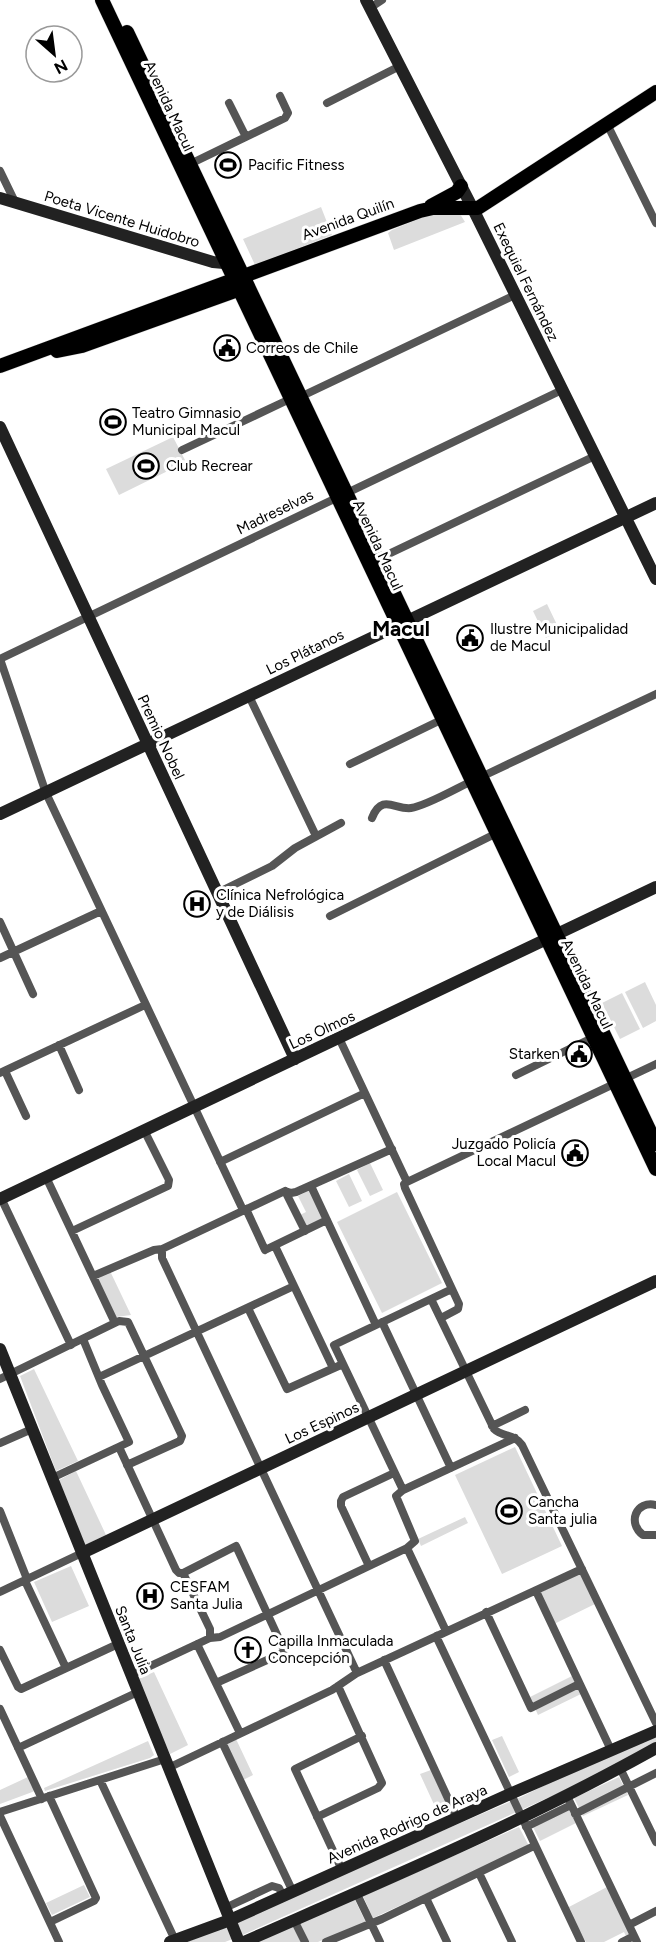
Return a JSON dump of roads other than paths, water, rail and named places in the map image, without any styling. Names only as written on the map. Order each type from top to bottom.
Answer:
[{"type":"main road","name":"Avenida Macul","points":[[109,1],[190,164],[235,274]]},
{"type":"main road","name":"Avenida Macul","points":[[109,1],[235,274],[620,1081],[656,1170]]},
{"type":"main road","points":[[473,209],[486,203],[656,92]]},
{"type":"main road","points":[[426,209],[457,192],[461,186]]},
{"type":"main road","name":"Avenida Quilín","points":[[0,366],[165,311],[235,274],[426,209],[448,207],[473,209]]},
{"type":"main road","name":"Avenida Macul","points":[[341,495],[378,559],[402,623],[443,719],[476,779]]},
{"type":"main road","name":"Avenida Macul","points":[[552,937],[594,1037],[656,1144]]},
{"type":"street","points":[[368,4],[382,0]]},
{"type":"street","name":"Exequiel Fernández","points":[[368,4],[473,209],[656,579]]},
{"type":"street","points":[[327,103],[400,66]]},
{"type":"street","points":[[190,164],[286,117],[288,113],[280,96]]},
{"type":"street","points":[[229,103],[246,137]]},
{"type":"street","points":[[607,124],[656,223]]},
{"type":"street","points":[[0,171],[15,202]]},
{"type":"street","name":"Poeta Vicente Huidobro","points":[[0,198],[235,274]]},
{"type":"street","points":[[182,450],[515,295]]},
{"type":"street","name":"Madreselvas","points":[[0,659],[562,390]]},
{"type":"street","name":"Premio Nobel","points":[[0,427],[295,1059]]},
{"type":"street","points":[[378,559],[595,456]]},
{"type":"street","name":"Los Plátanos","points":[[0,813],[656,503]]},
{"type":"street","points":[[0,659],[46,793],[193,1107],[265,1250],[327,1220]]},
{"type":"street","points":[[372,818],[375,810],[380,806],[393,804],[411,808],[656,694]]},
{"type":"street","points":[[249,696],[316,836]]},
{"type":"street","points":[[350,764],[443,719]]},
{"type":"street","points":[[217,893],[272,866],[295,848],[341,823]]},
{"type":"street","points":[[330,916],[501,831]]},
{"type":"street","name":"Los Olmos","points":[[0,1199],[656,887]]},
{"type":"street","points":[[0,958],[101,910]]},
{"type":"street","points":[[0,922],[33,994]]},
{"type":"street","points":[[26,1116],[3,1072],[145,1005]]},
{"type":"street","points":[[516,1074],[594,1037]]},
{"type":"street","points":[[339,1038],[407,1182]]},
{"type":"street","points":[[59,1046],[79,1090]]},
{"type":"street","points":[[441,1318],[459,1307],[404,1184],[656,1064]]},
{"type":"street","points":[[220,1162],[365,1093]]},
{"type":"street","points":[[72,1232],[168,1185],[169,1180],[144,1130]]},
{"type":"street","points":[[93,1276],[154,1250],[162,1249],[285,1191],[294,1193],[392,1149]]},
{"type":"street","points":[[46,1177],[115,1323]]},
{"type":"street","points":[[311,1186],[450,1468]]},
{"type":"street","points":[[285,1191],[305,1231]]},
{"type":"street","points":[[0,1199],[71,1345]]},
{"type":"street","points":[[275,1246],[333,1368]]},
{"type":"street","points":[[162,1249],[162,1258],[196,1332],[357,1673]]},
{"type":"street","name":"Los Espinos","points":[[0,1592],[656,1281]]},
{"type":"street","points":[[99,1377],[294,1286]]},
{"type":"street","points":[[403,1490],[334,1345],[452,1289]]},
{"type":"street","points":[[431,1299],[492,1426],[498,1432],[515,1438],[522,1445],[656,1723]]},
{"type":"street","points":[[248,1308],[287,1389],[342,1364]]},
{"type":"street","points":[[5,1377],[115,1323],[126,1321],[129,1323],[182,1438],[180,1441],[127,1465]]},
{"type":"street","points":[[52,1478],[129,1442],[83,1339]]},
{"type":"street","name":"Santa Julia","points":[[0,1349],[5,1377],[32,1429],[239,1942]]},
{"type":"street","points":[[492,1426],[525,1410]]},
{"type":"street","points":[[0,1443],[32,1429]]},
{"type":"street","points":[[131,1675],[210,1638],[220,1637],[407,1548],[415,1541],[395,1498],[397,1494],[515,1438]]},
{"type":"street","points":[[119,1447],[177,1571],[183,1573],[236,1546],[285,1652],[216,1683]]},
{"type":"street","points":[[369,1566],[340,1501],[343,1497],[394,1473]]},
{"type":"street","points":[[656,1505],[645,1505],[639,1508],[634,1519],[638,1531],[643,1535],[656,1535]]},
{"type":"street","points":[[0,1511],[27,1579],[26,1582],[66,1668]]},
{"type":"street","points":[[407,1548],[446,1631]]},
{"type":"street","points":[[59,1942],[0,1814],[100,1780],[166,1764],[222,1742],[338,1686],[357,1673],[384,1660],[582,1569]]},
{"type":"street","points":[[183,1573],[210,1629],[210,1638]]},
{"type":"street","points":[[536,1591],[610,1750]]},
{"type":"street","points":[[486,1612],[531,1708],[579,1684]]},
{"type":"street","points":[[436,1636],[580,1942]]},
{"type":"street","points":[[0,1652],[20,1689],[118,1644]]},
{"type":"street","points":[[197,1644],[240,1733]]},
{"type":"street","points":[[384,1660],[457,1818]]},
{"type":"street","points":[[317,1817],[382,1785],[382,1779],[338,1686]]},
{"type":"street","points":[[18,1748],[138,1692]]},
{"type":"street","points":[[0,1709],[96,1898],[50,1922]]},
{"type":"street","name":"Avenida Rodrigo de Araya","points":[[172,1941],[230,1920],[656,1731]]},
{"type":"street","points":[[342,1870],[295,1769],[362,1736]]},
{"type":"street","points":[[222,1742],[288,1894]]},
{"type":"street","points":[[571,1805],[620,1768],[656,1748]]},
{"type":"street","points":[[620,1768],[656,1842]]},
{"type":"street","points":[[244,1942],[356,1892],[523,1823],[630,1787],[656,1773]]},
{"type":"street","points":[[100,1780],[172,1941]]},
{"type":"street","points":[[571,1805],[636,1939],[622,1942]]},
{"type":"street","points":[[326,1942],[426,1898],[534,1846]]},
{"type":"street","points":[[479,1873],[512,1942]]},
{"type":"street","points":[[225,1908],[272,1886],[288,1894]]},
{"type":"street","points":[[356,1892],[380,1942]]},
{"type":"street","points":[[426,1898],[447,1942]]},
{"type":"street","points":[[629,1925],[656,1911]]},
{"type":"street","points":[[294,1920],[305,1942]]},
{"type":"place","name":"Pacific Fitness","points":[[228,165]]},
{"type":"place","name":"Correos de Chile","points":[[227,348]]},
{"type":"place","name":"Teatro Gimnasio Municipal Macul","points":[[113,422]]},
{"type":"place","name":"Club Recrear","points":[[146,466]]},
{"type":"place","name":"Ilustre Municipalidad de Macul","points":[[470,638]]},
{"type":"place","name":"Clínica Nefrológica y de Diálisis","points":[[197,904]]},
{"type":"place","name":"Starken","points":[[579,1054]]},
{"type":"place","name":"Juzgado Policía Local Macul","points":[[575,1153]]},
{"type":"place","name":"Cancha Santa julia","points":[[509,1511]]},
{"type":"place","name":"CESFAM Santa Julia","points":[[150,1596]]},
{"type":"place","name":"Capilla Inmaculada Concepción","points":[[248,1650]]},
{"type":"district","name":"Macul","points":[[401,628]]}]
